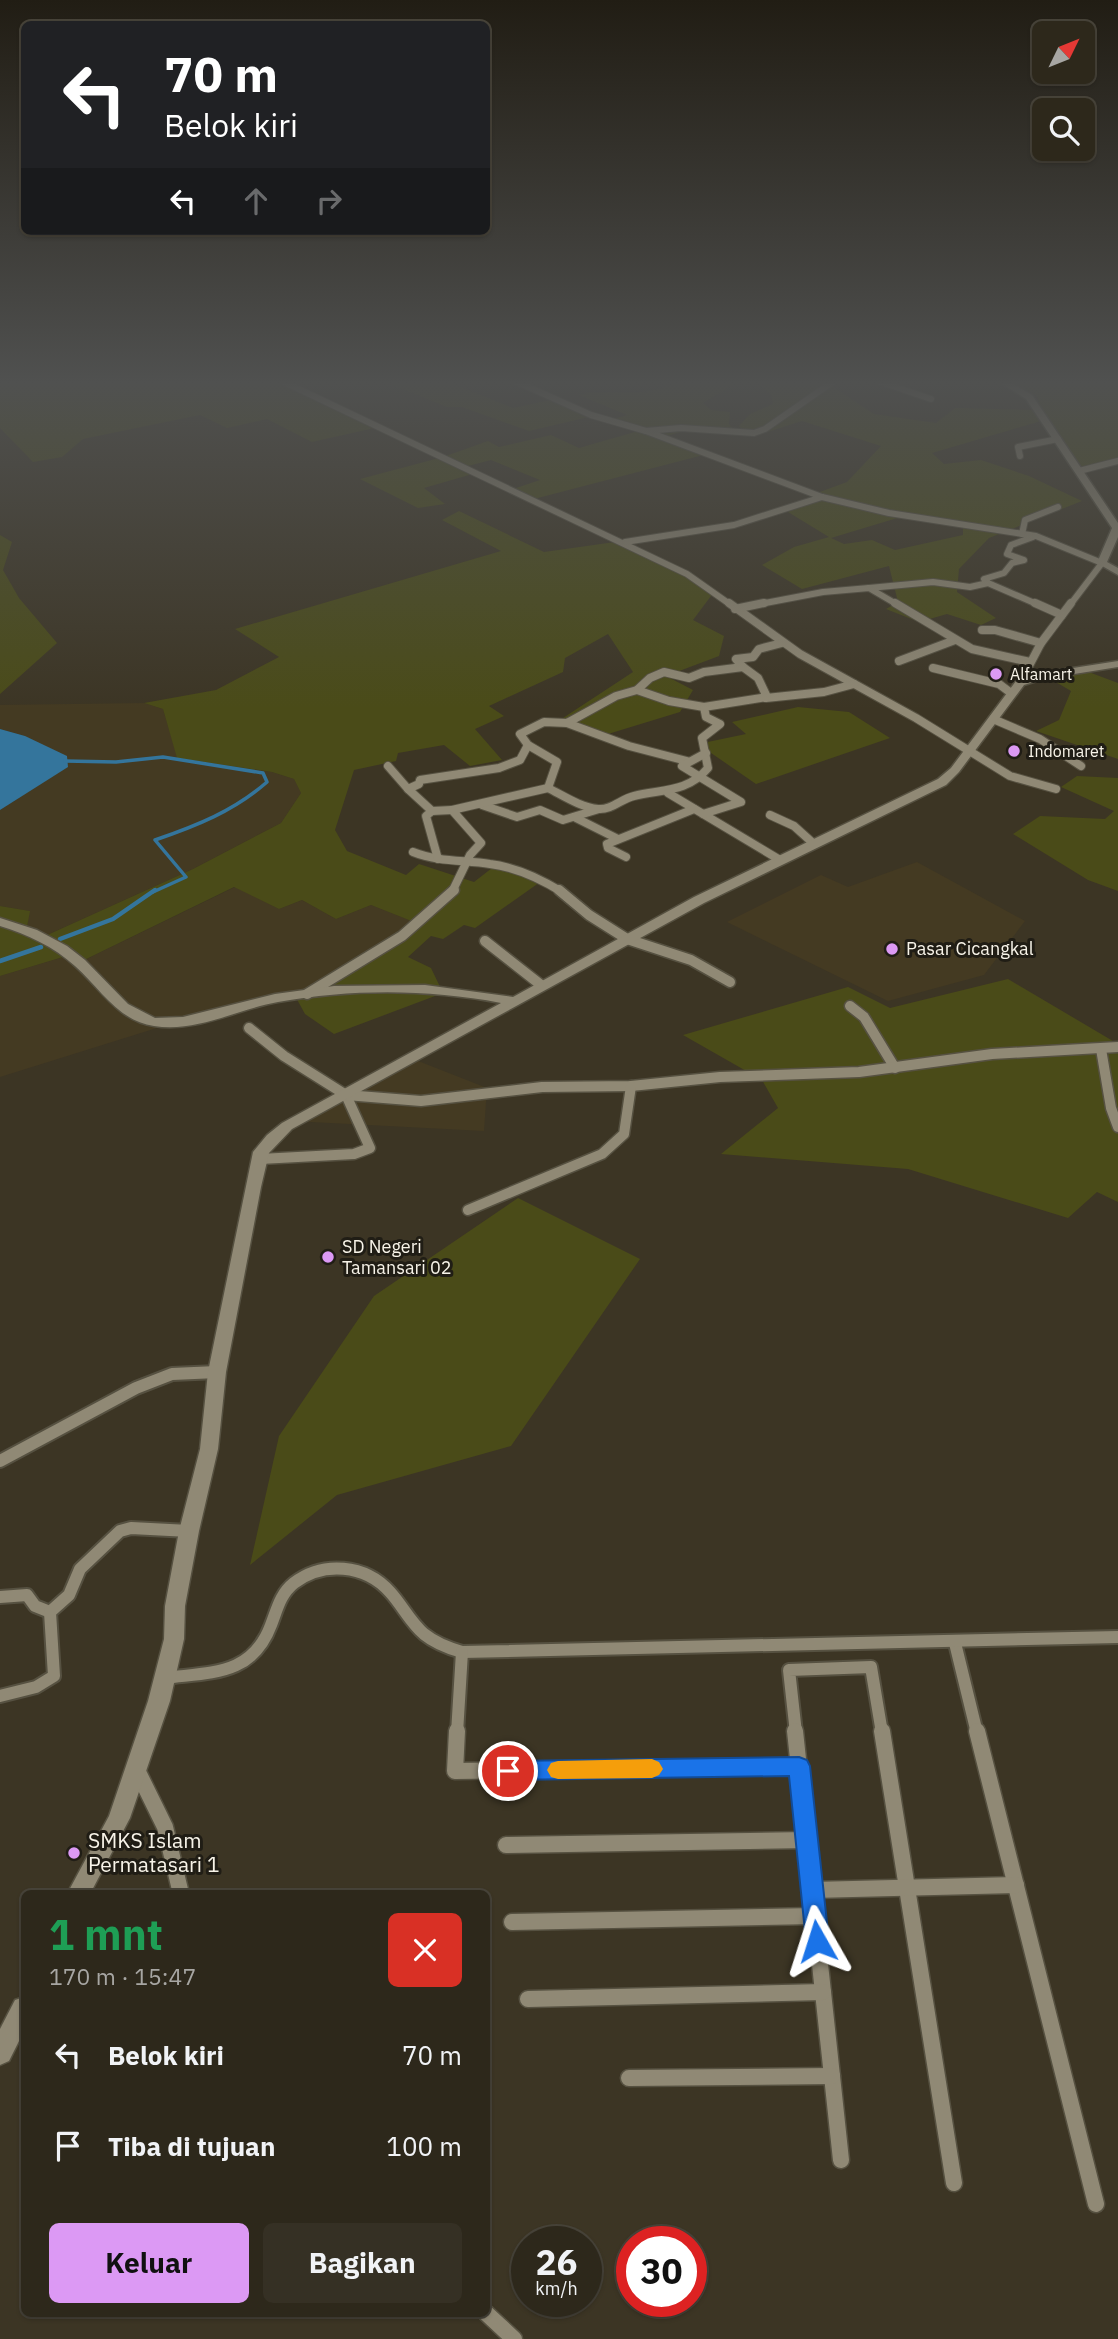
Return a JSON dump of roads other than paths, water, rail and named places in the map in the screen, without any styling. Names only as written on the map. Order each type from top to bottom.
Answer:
[{"type":"main road","points":[[1092,490],[1117,528],[1101,563],[1118,572]]},
{"type":"main road","points":[[80,1890],[118,1818],[137,1770],[174,1639],[176,1606],[189,1531],[209,1449],[217,1372],[265,1144],[277,1133],[627,939],[780,860],[942,782],[969,752],[1015,688],[1118,664]]},
{"type":"main road","points":[[0,922],[29,930],[56,946],[78,961],[133,1013],[154,1022],[174,1022],[276,998],[408,988],[514,1001]]},
{"type":"main road","points":[[0,2053],[21,2014]]},
{"type":"street","points":[[515,490],[625,542],[687,575],[782,643],[1010,776],[1056,789]]},
{"type":"street","points":[[804,490],[889,513],[1036,536],[1101,563],[1041,643],[1015,688],[933,668]]},
{"type":"street","points":[[625,542],[734,525],[822,497]]},
{"type":"street","points":[[1022,534],[1024,520],[1058,507]]},
{"type":"street","points":[[988,583],[985,579],[1004,573],[1012,563],[1024,560],[1007,554],[1011,545],[1036,536]]},
{"type":"street","points":[[735,609],[823,592],[933,582],[970,587],[988,583],[1062,615]]},
{"type":"street","points":[[869,588],[955,640],[988,654],[1030,662]]},
{"type":"street","points":[[982,630],[995,630],[1041,643]]},
{"type":"street","points":[[899,661],[955,640]]},
{"type":"street","points":[[766,698],[758,678],[736,659],[753,657],[760,649],[782,643]]},
{"type":"street","points":[[567,723],[615,696],[637,690],[650,678],[664,672],[689,678],[704,672],[743,667]]},
{"type":"street","points":[[637,690],[669,701],[704,707],[824,692],[854,684]]},
{"type":"street","points":[[482,805],[517,817],[540,810],[563,820],[610,808],[632,796],[668,793],[703,777],[708,768],[702,738],[720,724],[706,718],[704,707]]},
{"type":"street","points":[[993,719],[1065,752],[1081,766]]},
{"type":"street","points":[[548,788],[557,762],[528,745],[520,734],[544,722],[567,723],[629,746],[687,761]]},
{"type":"street","points":[[408,789],[419,785],[420,780],[499,768],[520,760],[528,745]]},
{"type":"street","points":[[703,814],[741,802],[682,766],[706,752]]},
{"type":"street","points":[[388,766],[432,811]]},
{"type":"street","points":[[438,859],[426,816],[432,811],[482,805],[500,797],[548,788],[599,809]]},
{"type":"street","points":[[668,793],[780,860]]},
{"type":"street","points":[[626,857],[606,846],[694,808]]},
{"type":"street","points":[[307,994],[386,947],[425,920],[461,880],[466,859],[481,843],[452,810]]},
{"type":"street","points":[[770,815],[794,826],[814,844]]},
{"type":"street","points":[[576,818],[618,839]]},
{"type":"street","points":[[413,852],[438,859],[466,859],[493,864],[552,884],[589,915],[627,939],[691,960],[730,982]]},
{"type":"street","points":[[485,941],[541,985]]},
{"type":"street","points":[[850,1006],[864,1017],[895,1068]]},
{"type":"street","points":[[249,1028],[284,1056],[346,1095],[421,1101],[542,1087],[631,1086],[720,1077],[895,1068],[992,1054],[1118,1047]]},
{"type":"street","points":[[1101,1049],[1106,1067],[1107,1098],[1118,1127]]},
{"type":"street","points":[[468,1210],[602,1154],[624,1135],[631,1086]]},
{"type":"street","points":[[260,1159],[354,1154],[370,1148],[346,1095]]},
{"type":"street","points":[[0,1461],[136,1388],[172,1374],[217,1372]]},
{"type":"street","points":[[50,1612],[69,1595],[80,1569],[120,1531],[131,1528],[189,1531]]},
{"type":"street","points":[[164,1678],[237,1668],[256,1656],[267,1640],[278,1604],[288,1587],[305,1575],[325,1569],[349,1568],[371,1575],[389,1591],[424,1634],[442,1647],[462,1652],[955,1643],[1118,1637]]},
{"type":"street","points":[[0,1597],[27,1595],[35,1606],[50,1612]]},
{"type":"street","points":[[0,1696],[28,1690],[49,1682],[54,1676],[50,1612]]},
{"type":"street","points":[[955,1643],[1096,2204]]},
{"type":"street","points":[[462,1652],[455,1772],[799,1766]]},
{"type":"street","points":[[841,2160],[789,1670],[871,1667],[909,1888],[954,2183]]},
{"type":"street","points":[[137,1770],[165,1827],[180,1890]]},
{"type":"street","points":[[506,1845],[807,1840]]},
{"type":"street","points":[[812,1890],[1016,1885]]},
{"type":"street","points":[[512,1922],[815,1916]]},
{"type":"street","points":[[528,1999],[823,1992]]},
{"type":"street","points":[[629,2078],[832,2076]]},
{"type":"street","points":[[490,2317],[514,2339]]},
{"type":"water","points":[[0,729],[25,736],[67,756],[68,767],[0,810]]},
{"type":"waterway","points":[[65,761],[116,762],[163,757],[263,773],[267,782],[241,801],[200,823],[155,840],[186,877],[153,892]]},
{"type":"waterway","points":[[60,939],[113,919],[155,890]]},
{"type":"waterway","points":[[0,961],[41,947]]},
{"type":"place","name":"Alfamart","points":[[996,674]]},
{"type":"place","name":"Indomaret","points":[[1014,751]]},
{"type":"place","name":"Pasar Cicangkal","points":[[892,949]]},
{"type":"place","name":"SD Negeri Tamansari 02","points":[[328,1257]]},
{"type":"place","name":"SMKS Islam Permatasari 1","points":[[74,1853]]}]
